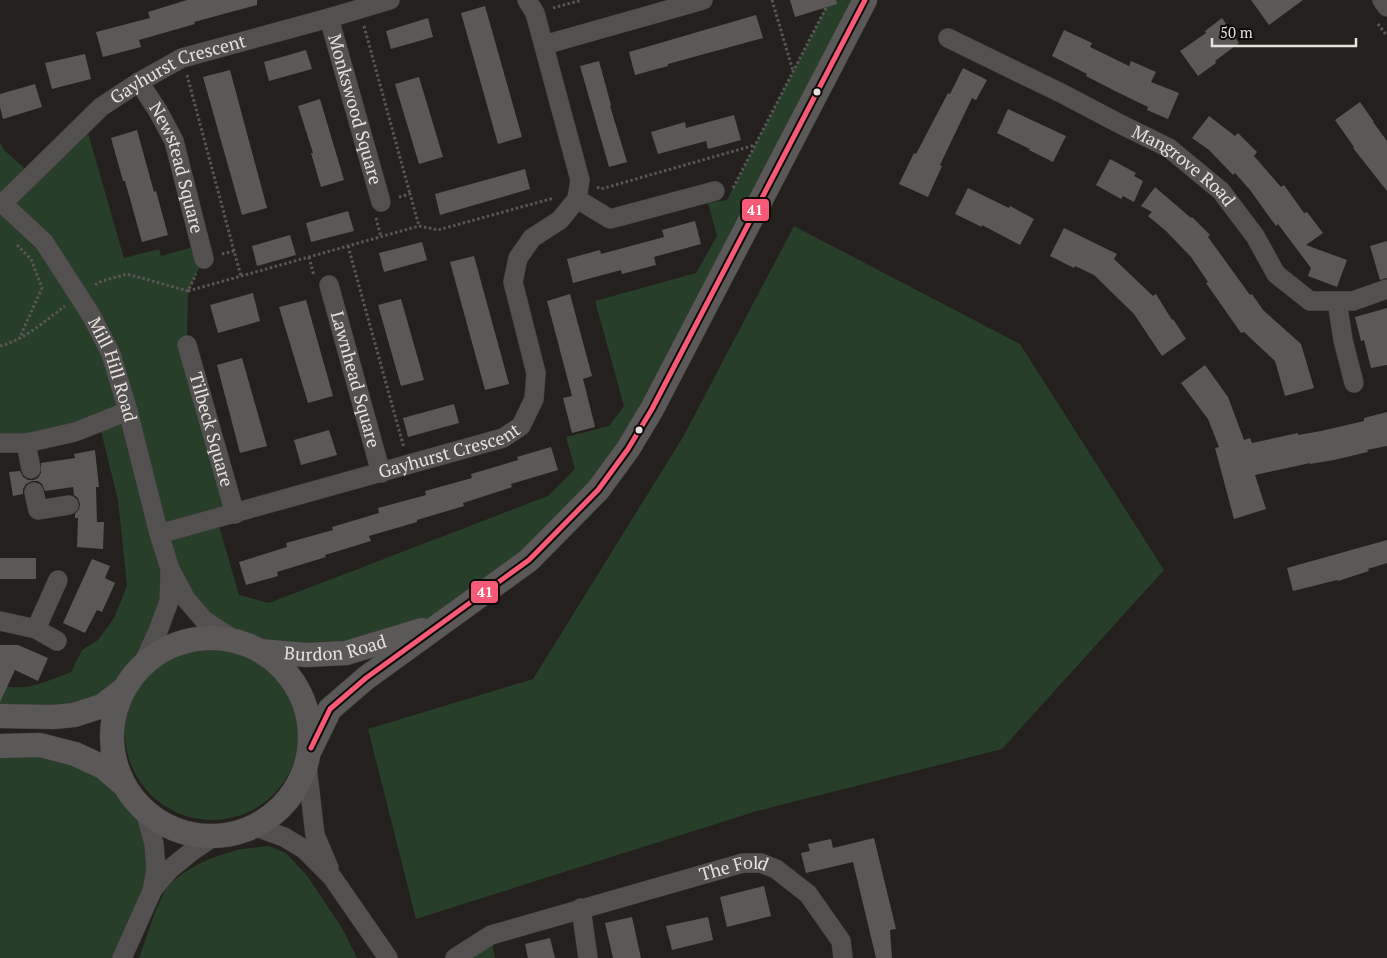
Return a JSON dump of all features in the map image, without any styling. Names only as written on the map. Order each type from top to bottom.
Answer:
[{"type":"main road","name":"Burdon Road","points":[[439,625],[346,652],[306,655],[260,651],[236,641],[216,638],[189,641],[158,654],[142,666],[124,689],[115,712],[111,736],[114,761],[123,784],[145,812],[177,831],[213,837],[256,827],[285,805],[330,709],[366,678],[529,560],[598,490],[628,449],[652,409],[865,0]]},
{"type":"main road","name":"Burdon Road","points":[[260,651],[289,676],[307,710],[309,757]]},
{"type":"main road","points":[[0,716],[53,717],[74,715],[102,706],[124,689]]},
{"type":"main road","points":[[0,746],[40,745],[75,754],[103,768],[123,784]]},
{"type":"street","name":"Gayhurst Crescent","points":[[1,202],[101,107],[139,82],[182,58],[390,0]]},
{"type":"street","points":[[544,45],[703,0]]},
{"type":"street","points":[[531,6],[544,45],[580,180],[577,199],[610,220],[723,192]]},
{"type":"street","name":"Monkswood Square","points":[[329,18],[381,202]]},
{"type":"street","name":"Mangrove Road","points":[[948,38],[1169,148],[1222,191],[1255,236],[1276,274],[1310,301],[1354,300],[1387,290]]},
{"type":"street","name":"Newstead Square","points":[[139,82],[158,111],[174,141],[204,259]]},
{"type":"street","name":"Gayhurst Crescent","points":[[159,534],[503,438],[521,426],[534,400],[536,373],[513,282],[518,258],[532,238],[560,220],[577,199]]},
{"type":"street","name":"Mill Hill Road","points":[[1,202],[44,242],[91,315],[111,354],[170,569],[186,599],[204,620],[236,641]]},
{"type":"street","name":"Lawnhead Square","points":[[328,285],[381,473]]},
{"type":"street","points":[[1338,301],[1343,340],[1354,383]]},
{"type":"street","name":"Tilbeck Square","points":[[187,345],[235,514]]},
{"type":"street","points":[[0,443],[26,443],[75,432],[128,411]]},
{"type":"street","points":[[26,443],[31,469]]},
{"type":"street","points":[[34,492],[38,510],[69,505]]},
{"type":"street","name":"Mill Hill Road","points":[[142,666],[169,600],[170,569]]},
{"type":"street","points":[[36,629],[58,580]]},
{"type":"street","points":[[0,621],[36,629],[57,641]]},
{"type":"street","points":[[309,757],[315,835],[332,877]]},
{"type":"street","points":[[122,958],[152,891],[156,869],[154,844],[145,812]]},
{"type":"street","points":[[256,827],[284,837],[304,849],[332,877],[388,958]]},
{"type":"street","points":[[152,891],[170,869],[213,837]]},
{"type":"street","name":"The Fold","points":[[455,958],[490,935],[743,862],[761,862],[776,869],[808,894],[841,941],[843,958]]},
{"type":"street","points":[[581,908],[588,958]]},
{"type":"path","points":[[531,6],[582,0]]},
{"type":"path","points":[[772,0],[793,71]]},
{"type":"path","points":[[723,192],[755,146],[830,0]]},
{"type":"path","points":[[359,9],[419,226]]},
{"type":"path","points":[[182,58],[241,276]]},
{"type":"path","points":[[580,180],[601,188],[755,146]]},
{"type":"path","points":[[381,202],[410,194]]},
{"type":"path","points":[[95,285],[102,281],[127,274],[188,291],[419,226],[438,230],[565,195],[577,199]]},
{"type":"path","points":[[14,242],[30,259],[42,288],[19,339]]},
{"type":"path","points":[[348,246],[409,465]]},
{"type":"path","points":[[188,291],[204,259],[234,251]]},
{"type":"path","points":[[0,346],[19,339],[65,306]]},
{"type":"green space","points":[[830,0],[865,0],[598,490],[439,625],[346,653],[260,651],[236,641],[171,570],[142,666],[124,689],[102,706],[0,716],[0,684],[9,687],[27,687],[71,672],[82,650],[98,640],[114,618],[127,586],[118,500],[99,423],[0,443],[0,142],[4,150],[32,175],[85,122],[124,258],[159,249],[161,256],[200,245],[204,259],[188,291],[187,345],[235,514],[217,519],[239,595],[269,603],[548,496],[575,469],[566,437],[609,426],[624,406],[595,301],[696,273],[717,236],[708,203],[727,200]]},
{"type":"green space","points":[[794,226],[1020,344],[1164,570],[1002,749],[757,811],[416,919],[368,729],[533,679],[683,437]]},
{"type":"green space","points":[[203,646],[221,646],[253,656],[279,678],[289,692],[295,708],[299,742],[289,774],[267,800],[253,810],[237,816],[221,820],[203,820],[171,810],[145,788],[135,774],[129,758],[125,742],[125,724],[135,692],[157,666],[171,656],[187,650]]},
{"type":"green space","points":[[40,745],[123,784],[145,812],[156,869],[122,958],[0,958],[0,746]]},
{"type":"green space","points":[[269,846],[286,853],[308,877],[342,928],[357,958],[139,958],[160,901],[170,885],[178,877],[198,864],[221,855],[242,849]]},
{"type":"green space","points":[[491,935],[495,958],[455,958]]},
{"type":"building","points":[[187,0],[257,0],[257,5],[194,22],[195,24],[139,40],[141,47],[103,57],[96,32],[150,18],[148,12]]},
{"type":"building","points":[[790,0],[836,0],[837,4],[795,17]]},
{"type":"building","points":[[1251,0],[1303,0],[1269,25]]},
{"type":"building","points":[[485,6],[522,137],[498,144],[461,13]]},
{"type":"building","points":[[756,15],[763,38],[635,75],[629,52]]},
{"type":"building","points":[[428,18],[433,37],[391,49],[386,31]]},
{"type":"building","points":[[1222,18],[1239,43],[1198,76],[1180,51],[1206,33],[1205,31]]},
{"type":"building","points":[[1064,30],[1092,43],[1090,47],[1129,66],[1131,61],[1156,72],[1151,82],[1179,93],[1168,119],[1147,110],[1148,107],[1086,76],[1087,74],[1052,56]]},
{"type":"building","points":[[306,50],[312,69],[269,81],[264,62]]},
{"type":"building","points":[[85,54],[91,79],[52,89],[45,63]]},
{"type":"building","points":[[599,61],[627,162],[609,167],[580,66]]},
{"type":"building","points":[[963,68],[987,80],[976,100],[972,98],[940,165],[942,166],[928,197],[899,184],[914,153],[916,154]]},
{"type":"building","points":[[230,70],[267,208],[242,215],[203,77]]},
{"type":"building","points":[[419,77],[443,157],[419,164],[395,84]]},
{"type":"building","points":[[35,84],[42,107],[3,119],[0,107],[0,94]]},
{"type":"building","points":[[320,99],[344,180],[321,187],[311,153],[313,153],[298,106]]},
{"type":"building","points":[[1360,102],[1387,141],[1387,191],[1353,148],[1335,120]]},
{"type":"building","points":[[1008,109],[1066,136],[1053,162],[997,133]]},
{"type":"building","points":[[734,115],[741,140],[708,149],[706,141],[658,154],[651,132],[685,122],[686,128]]},
{"type":"building","points":[[1209,116],[1235,136],[1238,133],[1257,152],[1254,156],[1281,187],[1284,185],[1304,213],[1307,212],[1323,233],[1306,245],[1347,260],[1337,287],[1308,276],[1311,268],[1278,224],[1276,226],[1250,190],[1235,173],[1233,175],[1209,150],[1192,138]]},
{"type":"building","points":[[137,130],[168,235],[142,242],[111,138]]},
{"type":"building","points":[[1110,159],[1136,173],[1134,176],[1143,181],[1134,202],[1123,196],[1121,199],[1096,185]]},
{"type":"building","points":[[525,169],[530,189],[440,215],[435,194]]},
{"type":"building","points":[[1155,187],[1192,217],[1210,235],[1208,237],[1250,295],[1252,294],[1263,310],[1301,344],[1314,388],[1285,396],[1275,361],[1244,332],[1241,333],[1206,283],[1208,282],[1191,257],[1166,231],[1148,216],[1152,212],[1141,206]]},
{"type":"building","points":[[968,188],[1009,208],[1010,206],[1034,219],[1020,245],[982,225],[982,227],[955,214]]},
{"type":"building","points":[[348,211],[354,231],[311,242],[306,223]]},
{"type":"building","points":[[695,221],[701,244],[654,257],[656,265],[622,274],[621,270],[573,283],[567,259],[600,250],[601,254],[664,237],[662,230]]},
{"type":"building","points":[[1064,228],[1117,254],[1114,259],[1153,296],[1156,294],[1186,339],[1162,356],[1134,314],[1094,275],[1075,266],[1074,268],[1050,256]]},
{"type":"building","points":[[290,235],[296,255],[257,266],[252,246]]},
{"type":"building","points":[[1387,241],[1387,278],[1380,280],[1370,246]]},
{"type":"building","points":[[422,242],[427,260],[384,272],[379,253]]},
{"type":"building","points":[[474,256],[509,384],[485,390],[450,262]]},
{"type":"building","points":[[253,293],[260,321],[218,333],[210,305]]},
{"type":"building","points":[[570,294],[592,376],[583,379],[595,427],[572,433],[563,398],[572,396],[547,301]]},
{"type":"building","points":[[401,299],[424,380],[401,386],[378,305]]},
{"type":"building","points":[[306,300],[333,396],[308,403],[279,307]]},
{"type":"building","points":[[1387,308],[1387,365],[1371,368],[1364,340],[1361,341],[1355,317]]},
{"type":"building","points":[[242,358],[267,446],[240,453],[217,365]]},
{"type":"building","points":[[1205,365],[1228,397],[1244,440],[1250,438],[1252,443],[1298,433],[1298,435],[1321,431],[1364,421],[1364,418],[1387,412],[1387,446],[1334,460],[1310,463],[1255,475],[1266,509],[1234,519],[1215,448],[1219,447],[1208,419],[1181,383]]},
{"type":"building","points":[[454,404],[459,423],[408,437],[403,418]]},
{"type":"building","points":[[329,430],[337,455],[301,465],[294,440]]},
{"type":"building","points":[[551,447],[558,470],[511,484],[512,487],[463,503],[464,506],[369,536],[371,541],[277,572],[278,576],[246,585],[239,562],[287,547],[286,543],[333,530],[332,527],[379,513],[378,508],[426,495],[425,491],[472,478],[471,474],[518,460],[517,457]]},
{"type":"building","points":[[95,450],[99,487],[96,487],[97,522],[104,522],[103,549],[77,547],[78,518],[75,518],[75,514],[80,504],[78,498],[74,495],[73,487],[45,491],[42,484],[38,481],[32,481],[26,484],[23,494],[13,496],[9,472],[20,471],[23,477],[28,480],[34,480],[41,473],[41,463],[75,458],[74,454]]},
{"type":"building","points":[[1387,540],[1387,563],[1338,581],[1293,591],[1287,568]]},
{"type":"building","points":[[0,558],[36,558],[36,579],[0,579]]},
{"type":"building","points":[[92,559],[110,566],[105,578],[115,583],[102,612],[97,610],[85,633],[63,623]]},
{"type":"building","points":[[0,645],[18,645],[48,658],[38,681],[15,670],[0,702]]},
{"type":"building","points":[[874,838],[896,929],[890,930],[892,958],[876,958],[853,862],[806,873],[801,853],[810,851],[808,844],[831,839],[833,848]]},
{"type":"building","points":[[764,886],[771,916],[727,927],[720,897]]},
{"type":"building","points":[[632,917],[641,958],[613,958],[605,923]]},
{"type":"building","points":[[708,917],[713,940],[672,950],[666,926]]},
{"type":"building","points":[[550,938],[555,958],[528,958],[525,944]]},
{"type":"transit line","name":"41","points":[[311,748],[330,709],[366,678],[529,560],[598,490],[628,449],[652,409],[865,0]]}]
